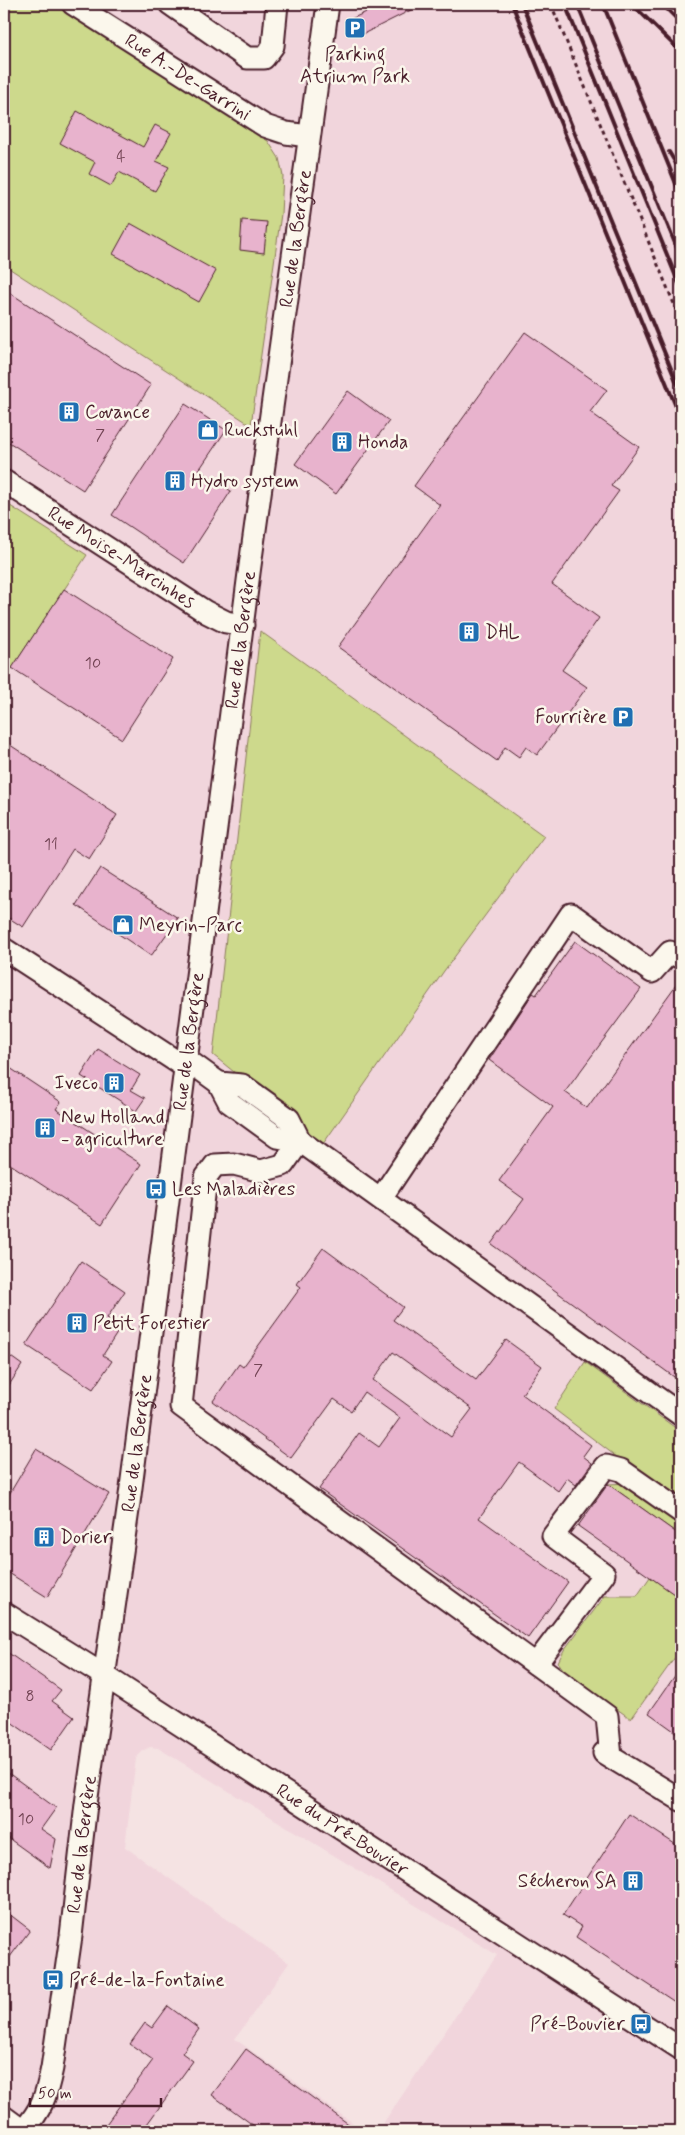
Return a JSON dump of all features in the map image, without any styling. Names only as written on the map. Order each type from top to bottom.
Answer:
[{"type":"street","name":"Rue A.-De-Garrini","points":[[74,4],[265,126],[286,133],[308,136]]},
{"type":"street","points":[[170,4],[247,58],[264,58],[273,46],[277,4]]},
{"type":"street","name":"Rue de la Bergère","points":[[23,2131],[42,2106],[48,2090],[52,2068],[287,306],[308,136],[328,4]]},
{"type":"street","name":"Rue Moïse-Marcinhes","points":[[4,481],[206,612],[226,622],[243,625]]},
{"type":"street","points":[[380,1198],[571,914],[652,972],[670,952],[681,958]]},
{"type":"street","points":[[4,949],[219,1083],[229,1102],[277,1137],[300,1141],[681,1415]]},
{"type":"street","points":[[300,1141],[283,1165],[261,1171],[234,1164],[215,1166],[206,1177],[181,1406],[607,1716],[608,1755],[681,1800]]},
{"type":"street","points":[[536,1664],[604,1574],[553,1536],[606,1466],[621,1470],[681,1512]]},
{"type":"street","name":"Rue du Pré-Bouvier","points":[[4,1613],[105,1676],[681,2049]]},
{"type":"street","points":[[4,2117],[23,2131]]},
{"type":"path","points":[[551,4],[681,321]]},
{"type":"shaded area","points":[[4,4],[681,4],[681,2131],[378,2131],[497,1955],[158,1748],[150,1747],[136,1758],[125,1847],[289,1963],[235,2039],[364,2131],[4,2131]]},
{"type":"green space","points":[[4,4],[56,4],[268,141],[279,158],[283,176],[281,214],[251,425],[4,265]]},
{"type":"green space","points":[[4,502],[87,555],[4,680]]},
{"type":"green space","points":[[260,631],[544,836],[444,971],[323,1144],[213,1055]]},
{"type":"green space","points":[[585,1362],[681,1432],[681,1506],[554,1409]]},
{"type":"green space","points":[[628,1483],[681,1521],[681,1536],[608,1484]]},
{"type":"green space","points":[[650,1577],[680,1598],[681,1596],[681,1649],[631,1719],[565,1672],[558,1662],[564,1650],[605,1596],[637,1596]]},
{"type":"building","points":[[384,4],[423,4],[359,36],[351,19]]},
{"type":"building","points":[[77,111],[143,147],[155,125],[171,133],[156,161],[169,167],[155,191],[119,172],[111,186],[89,174],[95,162],[60,143]]},
{"type":"building","points":[[242,220],[267,222],[264,253],[240,250]]},
{"type":"building","points":[[130,223],[216,271],[199,302],[113,254]]},
{"type":"building","name":"Covance","points":[[4,289],[151,385],[83,490],[4,439]]},
{"type":"building","points":[[525,332],[607,390],[590,412],[639,447],[611,486],[619,491],[552,584],[599,618],[562,670],[587,687],[537,755],[526,747],[519,757],[505,747],[497,761],[338,647],[440,505],[414,486]]},
{"type":"building","name":"Honda","points":[[348,391],[389,421],[336,494],[295,464]]},
{"type":"building","name":"Hydro system","points":[[185,404],[226,430],[199,470],[231,491],[184,563],[112,515]]},
{"type":"building","points":[[64,589],[173,659],[122,739],[12,668]]},
{"type":"building","points":[[4,741],[117,815],[89,859],[73,849],[23,927],[4,915]]},
{"type":"building","points":[[100,868],[178,918],[151,956],[76,905]]},
{"type":"building","points":[[575,941],[641,989],[565,1092],[587,1108],[681,978],[681,1382],[491,1244],[524,1199],[499,1181],[553,1107],[489,1060],[533,993],[536,995]]},
{"type":"building","name":"Iveco","points":[[98,1049],[140,1075],[131,1090],[145,1098],[136,1111],[81,1076]]},
{"type":"building","name":"New Holland - agriculture","points":[[4,1064],[61,1102],[56,1109],[141,1164],[102,1224],[4,1160]]},
{"type":"building","points":[[323,1248],[403,1307],[393,1320],[476,1380],[506,1340],[542,1366],[522,1394],[591,1445],[583,1456],[592,1463],[576,1485],[567,1478],[558,1491],[519,1462],[479,1518],[568,1582],[528,1638],[319,1489],[359,1433],[379,1447],[400,1418],[364,1392],[351,1411],[334,1399],[291,1458],[213,1401],[239,1364],[243,1367],[301,1287],[297,1284]],"holes":[[[393,1352],[472,1409],[451,1437],[373,1380]]]},
{"type":"building","name":"Petit Forestier","points":[[81,1261],[125,1291],[107,1318],[121,1327],[103,1355],[112,1361],[93,1389],[26,1345]]},
{"type":"building","points":[[4,1352],[22,1365],[4,1393]]},
{"type":"building","name":"Dorier","points":[[36,1449],[109,1494],[47,1597],[4,1570],[4,1503]]},
{"type":"building","points":[[608,1484],[681,1536],[681,1599],[578,1526]]},
{"type":"building","points":[[4,1650],[61,1690],[52,1701],[74,1717],[51,1750],[4,1717]]},
{"type":"building","points":[[681,1667],[681,1736],[649,1713]]},
{"type":"building","points":[[4,1770],[56,1808],[41,1829],[56,1839],[50,1868],[4,1835]]},
{"type":"building","name":"Sécheron SA","points":[[629,1814],[681,1848],[681,2006],[576,1937],[582,1927],[563,1915]]},
{"type":"building","points":[[4,1910],[30,1930],[4,1965]]},
{"type":"building","points":[[168,2006],[199,2029],[182,2053],[193,2061],[142,2131],[101,2131],[153,2060],[130,2044],[145,2023],[152,2028]]},
{"type":"building","points":[[246,2049],[358,2131],[261,2131],[212,2095]]},
{"type":"railway","points":[[512,4],[681,419]]},
{"type":"railway","points":[[522,4],[681,393]]},
{"type":"railway","points":[[565,4],[681,289]]},
{"type":"railway","points":[[577,4],[681,258]]},
{"type":"railway","points":[[603,4],[681,196]]},
{"type":"railway","points":[[632,4],[681,52]]},
{"type":"railway","points":[[662,4],[681,23]]},
{"type":"railway","points":[[669,152],[681,172]]},
{"type":"place","name":"Parking Atrium Park","points":[[355,28]]},
{"type":"place","name":"Covance","points":[[69,412]]},
{"type":"place","name":"Ruckstuhl","points":[[208,430]]},
{"type":"place","name":"Honda","points":[[342,442]]},
{"type":"place","name":"Hydro system","points":[[175,481]]},
{"type":"place","name":"DHL","points":[[469,632]]},
{"type":"place","name":"Fourrière","points":[[623,717]]},
{"type":"place","name":"Meyrin-Parc","points":[[123,925]]},
{"type":"place","name":"Iveco","points":[[114,1083]]},
{"type":"place","name":"New Holland - agriculture","points":[[45,1128]]},
{"type":"place","name":"Les Maladières","points":[[156,1189]]},
{"type":"place","name":"Petit Forestier","points":[[77,1323]]},
{"type":"place","name":"Dorier","points":[[44,1537]]},
{"type":"place","name":"Sécheron SA","points":[[633,1881]]},
{"type":"place","name":"Pré-de-la-Fontaine","points":[[53,1980]]},
{"type":"place","name":"Pré-Bouvier","points":[[641,2024]]}]
